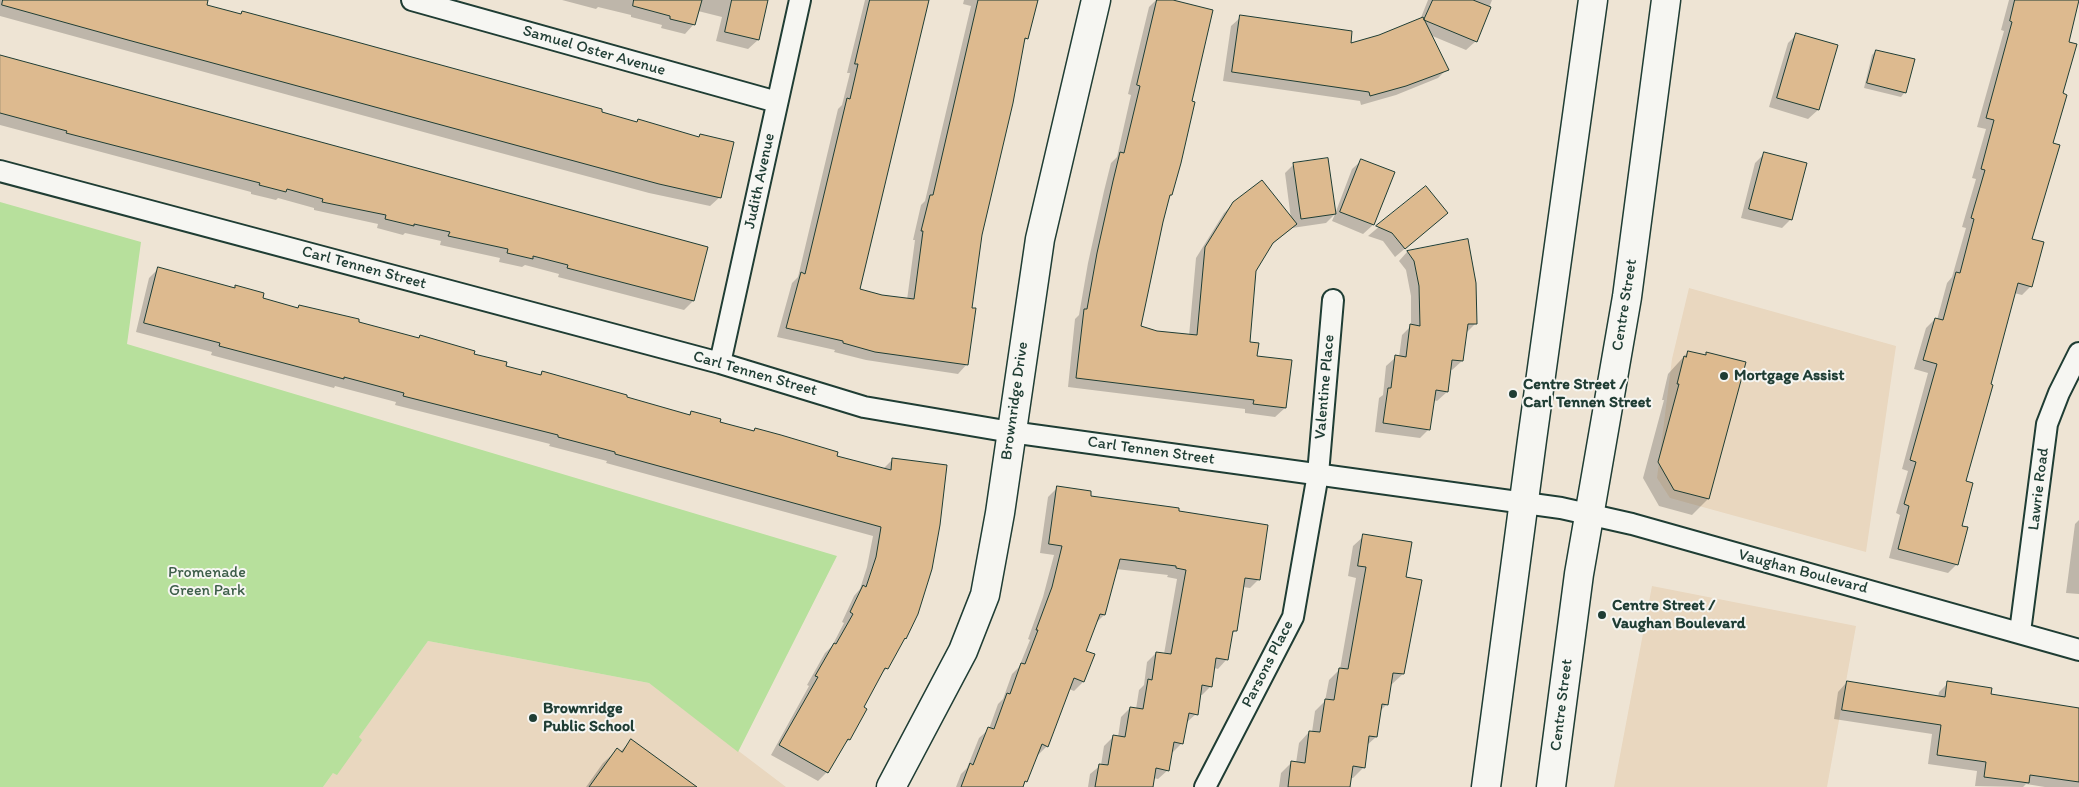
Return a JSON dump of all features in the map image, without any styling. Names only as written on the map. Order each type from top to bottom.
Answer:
[{"type":"main road","name":"Brownridge Drive","points":[[891,787],[963,650],[985,595],[1000,512],[1040,239],[1096,0]]},
{"type":"main road","points":[[1486,787],[1593,0]]},
{"type":"main road","name":"Centre Street","points":[[1551,787],[1579,574],[1591,514],[1627,297],[1666,0]]},
{"type":"street","name":"Samuel Oster Avenue","points":[[412,0],[777,102]]},
{"type":"street","name":"Judith Avenue","points":[[720,363],[800,0]]},
{"type":"street","name":"Carl Tennen Street","points":[[0,171],[720,363],[864,407],[1011,432],[1524,503]]},
{"type":"street","name":"Valentine Place","points":[[1318,474],[1332,300]]},
{"type":"street","name":"Lawrie Road","points":[[2020,632],[2048,424],[2059,393],[2079,353]]},
{"type":"street","name":"Parsons Place","points":[[1205,787],[1293,617],[1318,474]]},
{"type":"street","name":"Vaughan Boulevard","points":[[1524,503],[1591,514],[2020,632],[2079,650]]},
{"type":"shaded area","points":[[1689,288],[1896,346],[1866,552],[1670,498],[1657,478],[1672,359]]},
{"type":"shaded area","points":[[1652,586],[1856,626],[1827,787],[1614,787]]},
{"type":"shaded area","name":"Brownridge Public School","points":[[428,641],[649,683],[786,787],[323,787]]},
{"type":"green space","name":"Promenade Green Park","points":[[0,202],[141,242],[127,344],[837,556],[738,752],[649,683],[428,641],[359,737],[362,740],[337,775],[333,773],[323,787],[0,787]]},
{"type":"building","points":[[3,0],[208,0],[207,5],[241,14],[242,11],[335,36],[602,109],[602,112],[637,122],[638,119],[699,137],[700,134],[734,142],[721,198],[659,184],[128,40],[2,5]]},
{"type":"building","points":[[634,0],[702,0],[695,25],[670,19],[670,16],[633,6]]},
{"type":"building","points":[[732,0],[768,0],[759,40],[725,32]]},
{"type":"building","points":[[870,0],[929,0],[860,289],[882,295],[914,299],[923,231],[921,231],[930,195],[933,195],[978,0],[1038,0],[1028,39],[1025,38],[1013,103],[982,235],[972,308],[976,308],[968,365],[875,352],[843,343],[843,341],[786,328],[801,272],[805,274],[847,98],[850,99],[858,64],[855,64]]},
{"type":"building","points":[[1157,0],[1173,0],[1213,10],[1192,101],[1195,102],[1181,163],[1163,222],[1141,326],[1157,331],[1197,335],[1205,247],[1233,202],[1262,180],[1297,224],[1273,243],[1256,271],[1250,342],[1259,343],[1257,356],[1292,360],[1286,408],[1253,404],[1254,400],[1076,378],[1084,309],[1087,309],[1097,253],[1120,152],[1124,153],[1140,86],[1137,85]]},
{"type":"building","points":[[1433,0],[1473,0],[1491,7],[1477,42],[1424,20]]},
{"type":"building","points":[[2015,0],[2079,0],[2069,42],[2077,44],[2063,93],[2067,95],[2053,143],[2060,145],[2032,239],[2044,242],[2032,287],[2018,283],[1991,384],[1993,385],[1966,481],[1973,483],[1962,526],[1968,527],[1958,565],[1898,549],[1909,506],[1904,504],[1916,462],[1910,460],[1937,364],[1923,360],[1935,318],[1943,320],[1956,272],[1960,273],[1974,219],[1971,218],[1985,170],[1981,169],[1994,120],[1986,118],[2012,22],[2010,21]]},
{"type":"building","points":[[1240,15],[1352,31],[1351,43],[1379,35],[1423,17],[1449,70],[1406,86],[1370,96],[1369,92],[1232,72]]},
{"type":"building","points":[[1796,33],[1838,45],[1819,110],[1777,98]]},
{"type":"building","points":[[1876,50],[1915,59],[1906,93],[1867,83]]},
{"type":"building","points":[[0,55],[708,247],[694,301],[567,268],[568,265],[533,256],[533,259],[507,253],[508,249],[448,236],[450,232],[385,219],[386,215],[322,202],[323,199],[287,189],[286,192],[259,185],[260,183],[66,133],[67,131],[0,113]]},
{"type":"building","points":[[1764,152],[1807,163],[1792,220],[1749,209]]},
{"type":"building","points":[[1328,158],[1336,214],[1301,219],[1293,163]]},
{"type":"building","points":[[1361,159],[1395,172],[1374,225],[1340,212]]},
{"type":"building","points":[[1426,186],[1448,213],[1405,249],[1392,233],[1376,226]]},
{"type":"building","points":[[1468,239],[1476,283],[1477,324],[1468,324],[1463,361],[1452,360],[1448,392],[1436,390],[1430,430],[1383,423],[1388,388],[1391,388],[1395,355],[1406,357],[1410,324],[1420,326],[1419,286],[1414,261],[1407,251]]},
{"type":"building","points":[[158,267],[235,288],[235,285],[264,293],[263,298],[298,308],[299,305],[359,319],[359,322],[419,338],[420,335],[475,351],[474,354],[507,362],[506,366],[541,375],[542,371],[690,415],[691,411],[721,419],[720,422],[754,431],[755,428],[781,435],[838,452],[837,456],[891,470],[892,458],[947,465],[940,525],[932,569],[918,614],[888,669],[885,668],[864,707],[867,709],[850,740],[848,739],[828,773],[779,745],[818,677],[815,676],[853,614],[850,612],[863,585],[866,587],[876,557],[881,527],[615,454],[615,452],[558,437],[558,435],[403,396],[404,393],[219,346],[220,343],[144,323]]},
{"type":"building","points":[[1688,351],[1706,355],[1706,352],[1746,362],[1709,499],[1674,490],[1658,462],[1679,384],[1677,384],[1684,356],[1686,357]]},
{"type":"building","points":[[1057,486],[1091,491],[1091,496],[1179,508],[1179,511],[1268,525],[1260,580],[1245,578],[1237,631],[1233,631],[1228,660],[1216,658],[1212,687],[1202,685],[1198,715],[1189,713],[1183,744],[1174,742],[1169,771],[1156,768],[1153,787],[1095,787],[1099,764],[1108,765],[1113,735],[1125,737],[1130,707],[1143,709],[1148,679],[1152,680],[1156,652],[1171,654],[1186,570],[1176,568],[1176,566],[1120,559],[1105,615],[1100,614],[1086,651],[1095,654],[1084,682],[1074,678],[1048,747],[1042,744],[1027,782],[1025,781],[1023,787],[961,787],[970,763],[973,765],[988,727],[994,729],[1007,693],[1010,694],[1021,663],[1025,664],[1052,587],[1062,546],[1049,544]]},
{"type":"building","points":[[1363,534],[1412,542],[1406,577],[1422,580],[1404,674],[1393,673],[1388,705],[1382,704],[1377,737],[1369,736],[1365,768],[1353,766],[1350,787],[1288,787],[1291,761],[1305,763],[1309,731],[1320,732],[1325,699],[1334,700],[1339,668],[1348,669],[1366,567],[1358,566]]},
{"type":"building","points":[[1847,681],[1945,697],[1947,681],[1992,688],[1991,694],[2079,708],[2079,782],[2030,775],[2029,783],[1984,777],[1986,762],[1937,755],[1941,725],[1842,710]]},
{"type":"building","points":[[631,739],[697,787],[589,787],[617,748],[622,752]]},
{"type":"place","name":"Mortgage Assist","points":[[1724,376]]},
{"type":"place","name":"Centre Street / Carl Tennen Street","points":[[1513,394]]},
{"type":"place","name":"Centre Street / Vaughan Boulevard","points":[[1602,615]]},
{"type":"place","name":"Brownridge Public School","points":[[533,718]]}]
